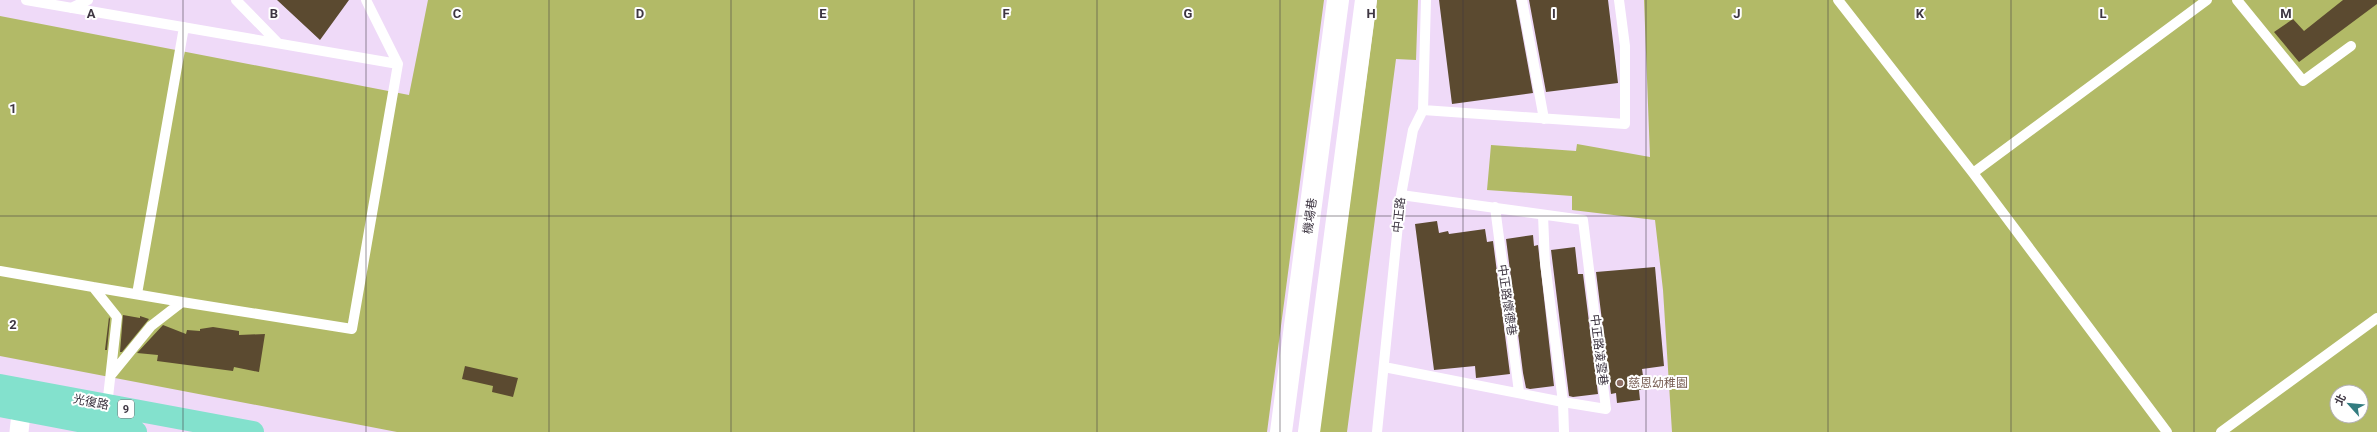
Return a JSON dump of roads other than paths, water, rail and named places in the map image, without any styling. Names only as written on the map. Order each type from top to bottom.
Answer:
[{"type":"main road","name":"光復路","points":[[0,385],[23,400],[105,415],[253,432]]},
{"type":"main road","name":"光復路","points":[[0,406],[23,400]]},
{"type":"main road","name":"光復路","points":[[105,415],[136,432]]},
{"type":"street","name":"機場巷","points":[[1281,432],[1338,0]]},
{"type":"street","points":[[1309,432],[1366,0]]},
{"type":"street","points":[[19,432],[23,400]]},
{"type":"lane","points":[[26,0],[398,64]]},
{"type":"lane","points":[[71,8],[88,0]]},
{"type":"lane","points":[[236,0],[278,43]]},
{"type":"lane","points":[[0,271],[352,329],[398,64],[366,0]]},
{"type":"lane","name":"中正路","points":[[1377,432],[1401,195],[1413,130],[1423,110],[1426,0]]},
{"type":"lane","points":[[1522,0],[1544,119]]},
{"type":"lane","points":[[1423,110],[1625,124],[1625,46],[1619,0]]},
{"type":"lane","points":[[1838,0],[1973,172],[2167,432]]},
{"type":"lane","points":[[1973,172],[2207,0]]},
{"type":"lane","points":[[2237,0],[2303,81],[2351,46]]},
{"type":"lane","points":[[137,294],[184,27]]},
{"type":"lane","points":[[1401,195],[1543,214],[1545,263],[1563,402],[1564,432]]},
{"type":"lane","name":"中正路懷德巷","points":[[1495,207],[1519,392]]},
{"type":"lane","name":"中正路凌雲巷","points":[[1543,214],[1583,220],[1606,408],[1563,402]]},
{"type":"lane","points":[[93,287],[117,317],[105,415]]},
{"type":"lane","points":[[111,375],[150,326],[182,302]]},
{"type":"lane","points":[[2221,432],[2377,318]]},
{"type":"lane","points":[[1384,367],[1519,392],[1563,402]]},
{"type":"place","name":"慈恩幼稚園","points":[[1620,383]]}]
